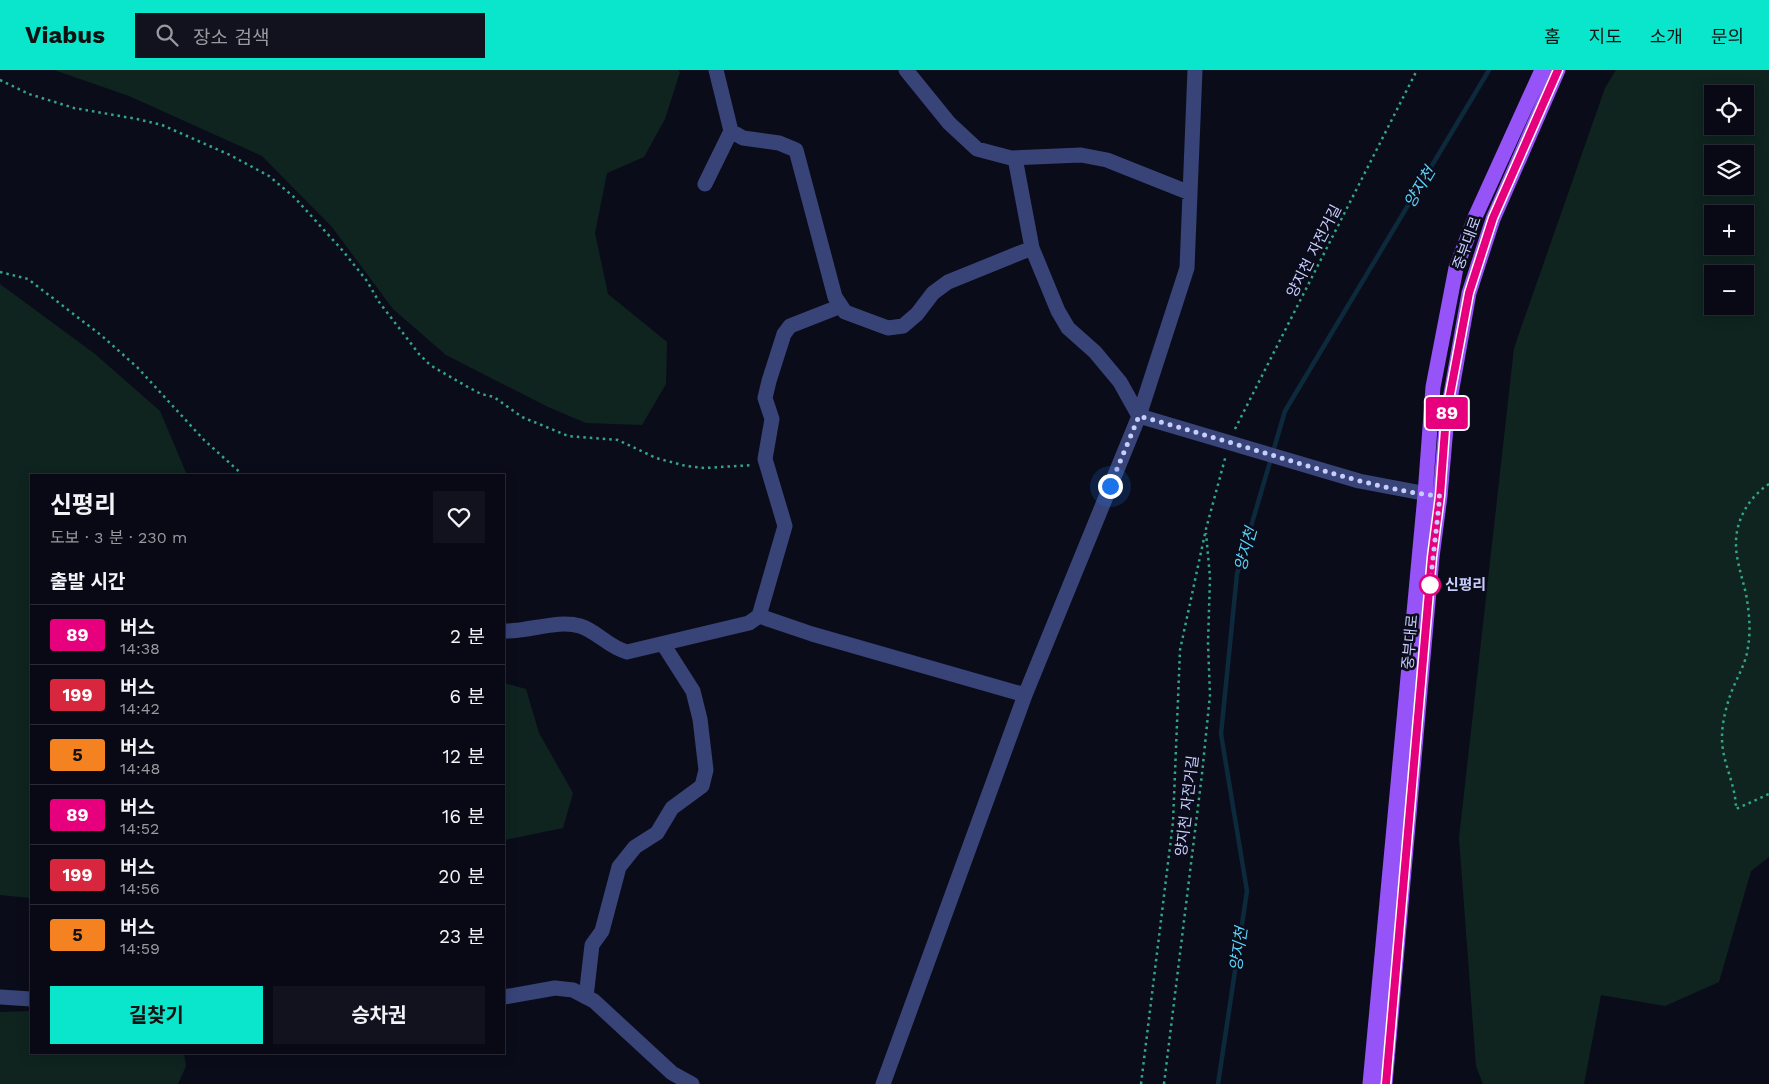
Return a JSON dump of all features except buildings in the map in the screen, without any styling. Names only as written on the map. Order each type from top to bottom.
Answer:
[{"type":"main road","name":"중부대로","points":[[1386,1084],[1432,557],[1433,387],[1456,268],[1476,215],[1542,70]]},
{"type":"main road","name":"중부대로","points":[[1370,1084],[1432,495],[1446,416],[1469,293],[1493,218],[1558,70]]},
{"type":"street","points":[[705,184],[731,131],[716,70]]},
{"type":"street","points":[[906,70],[949,123],[977,149],[1015,158],[1081,155],[1107,160],[1190,193]]},
{"type":"street","points":[[883,1084],[1025,695],[1139,416],[1187,268],[1195,70]]},
{"type":"street","points":[[731,131],[743,138],[780,143],[796,150],[835,297],[845,312],[888,328],[903,326],[917,314],[934,292],[948,282],[1032,248]]},
{"type":"street","points":[[1015,158],[1032,248],[1058,311],[1068,328],[1095,352],[1120,382],[1139,416],[1359,481],[1432,495]]},
{"type":"street","points":[[505,631],[570,623],[583,627],[616,649],[627,652],[749,623],[760,616],[786,526],[765,459],[772,419],[765,398],[784,334],[790,326],[841,306]]},
{"type":"street","points":[[760,616],[812,634],[1025,695]]},
{"type":"street","points":[[586,997],[592,945],[602,931],[619,867],[635,847],[658,833],[672,808],[702,786],[706,770],[700,719],[693,691],[663,644]]},
{"type":"street","points":[[505,997],[555,988],[572,990],[594,1001],[672,1073],[692,1084]]},
{"type":"street","points":[[0,997],[30,998]]},
{"type":"path","name":"양지천 자전거길","points":[[1141,1084],[1173,822],[1180,650],[1206,529],[1234,443],[1276,346],[1310,284],[1417,70]]},
{"type":"path","points":[[0,80],[29,94],[74,108],[162,125],[230,155],[268,176],[295,198],[343,251],[367,281],[379,302],[430,365],[481,394],[494,397],[522,417],[568,436],[618,440],[656,458],[686,466],[705,468],[766,464]]},
{"type":"path","points":[[0,272],[28,279],[102,336],[137,367],[204,440],[242,474]]},
{"type":"path","points":[[1769,484],[1760,490],[1747,504],[1740,518],[1736,538],[1737,556],[1748,607],[1750,636],[1746,660],[1731,694],[1724,719],[1722,739],[1726,766],[1736,799],[1736,809],[1769,794]]},
{"type":"path","name":"양지천 자전거길","points":[[1164,1084],[1210,695],[1208,643],[1210,577],[1206,529]]},
{"type":"green space","points":[[54,70],[678,70],[680,72],[665,119],[644,157],[607,173],[595,233],[608,294],[667,342],[666,384],[642,425],[586,423],[548,407],[446,355],[393,309],[332,227],[262,156],[129,96]]},
{"type":"green space","points":[[1616,70],[1769,70],[1769,857],[1751,871],[1719,982],[1665,1006],[1601,995],[1584,1084],[1483,1084],[1476,1066],[1459,838],[1514,348],[1605,88]]},
{"type":"green space","points":[[0,284],[95,354],[160,411],[187,474],[30,474],[30,898],[0,895]]},
{"type":"green space","points":[[505,683],[526,689],[539,733],[573,793],[563,828],[505,840]]},
{"type":"green space","points":[[30,1011],[30,1054],[184,1054],[186,1066],[178,1084],[0,1084],[0,1012]]},
{"type":"waterway","name":"양지천","points":[[1218,1084],[1247,891],[1221,734],[1237,574],[1285,411],[1489,70]]},
{"type":"bus line","name":"89","points":[[1386,1084],[1446,416],[1469,293],[1493,218],[1558,70]]},
{"type":"place","name":"신평리","points":[[1430,585]]},
{"type":"route","points":[[1110,486],[1139,416],[1359,481],[1440,496],[1430,585]]}]
